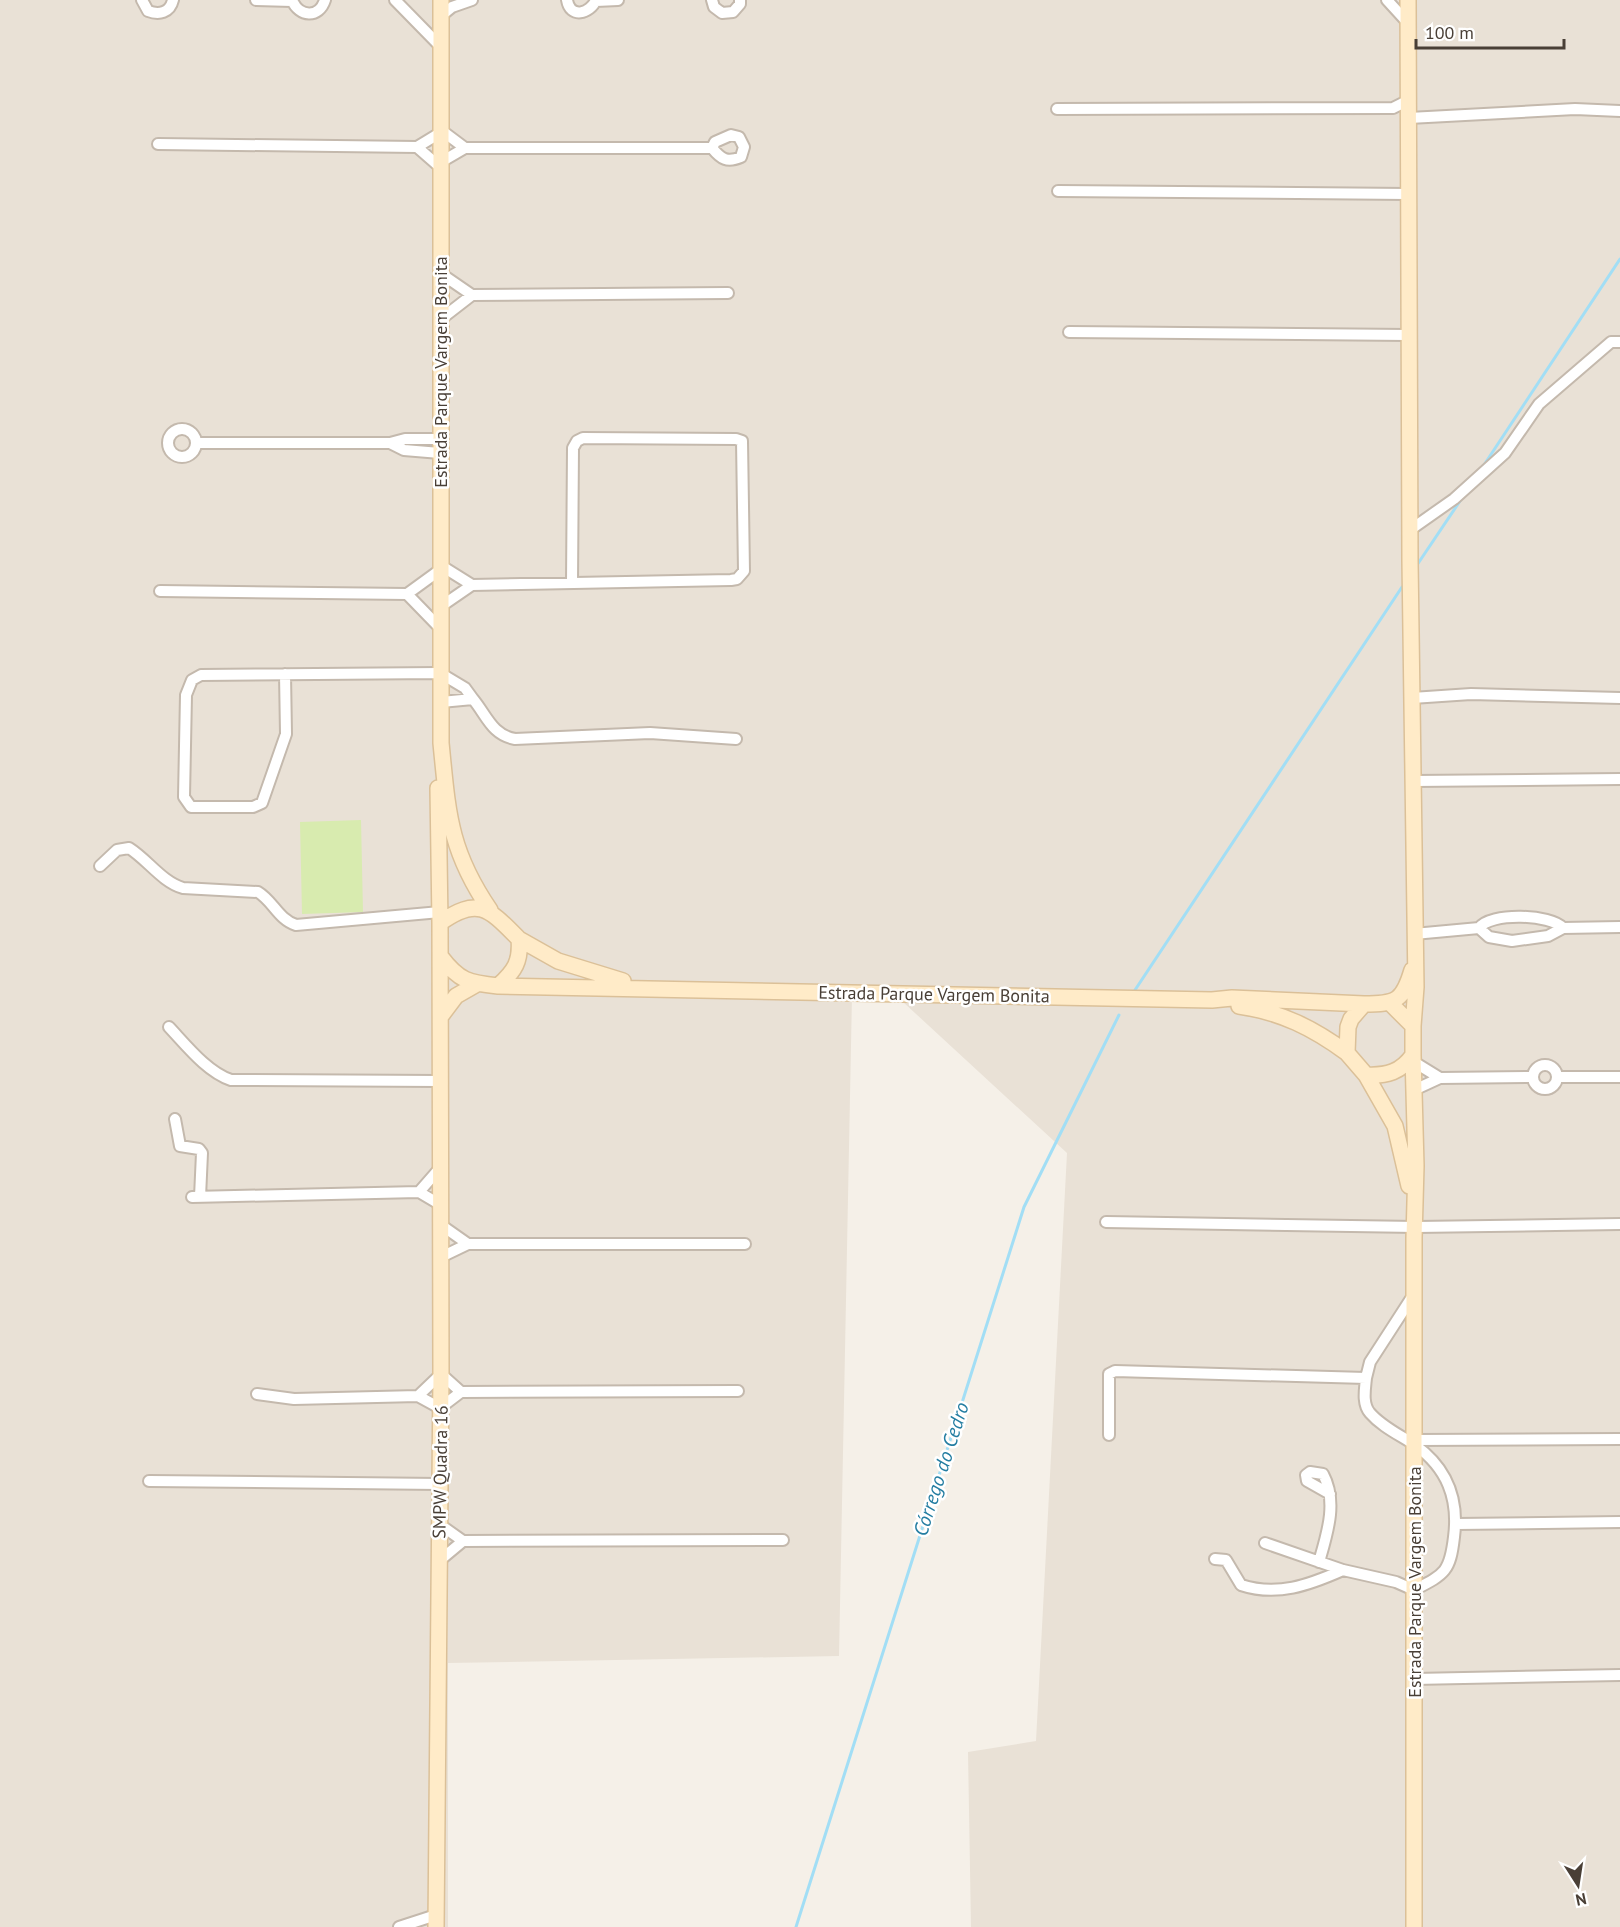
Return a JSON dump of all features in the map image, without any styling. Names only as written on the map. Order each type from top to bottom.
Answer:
[{"type":"main road","name":"Estrada Parque Vargem Bonita","points":[[440,918],[437,809],[441,743],[441,0]]},
{"type":"main road","points":[[1408,0],[1408,335],[1416,987],[1413,1059],[1390,1074],[1366,1075],[1347,1053],[1351,1019],[1364,1004],[1391,1004],[1413,1026]]},
{"type":"main road","name":"Estrada Parque Vargem Bonita","points":[[441,743],[454,838],[466,873],[490,910]]},
{"type":"main road","points":[[478,907],[490,910],[519,939],[518,964],[498,986],[477,984],[459,977],[441,957],[440,918],[464,909],[478,907]]},
{"type":"main road","name":"Estrada Parque Vargem Bonita","points":[[519,939],[558,961],[610,978],[656,989]]},
{"type":"main road","name":"SMPW Quadra 16","points":[[436,1921],[441,1374],[441,957]]},
{"type":"main road","points":[[1391,1004],[1405,988],[1414,964]]},
{"type":"main road","points":[[441,1016],[456,996],[477,984]]},
{"type":"main road","name":"Estrada Parque Vargem Bonita","points":[[498,986],[1212,1000],[1239,998],[1364,1004]]},
{"type":"main road","name":"Estrada Parque Vargem Bonita","points":[[1212,1000],[1291,1018],[1310,1027],[1347,1053]]},
{"type":"main road","name":"Estrada Parque Vargem Bonita","points":[[1413,1059],[1414,1927]]},
{"type":"main road","name":"Estrada Parque Vargem Bonita","points":[[1366,1075],[1395,1125],[1409,1183],[1413,1231]]},
{"type":"street","points":[[142,0],[148,11],[156,14],[165,12],[172,6],[173,0]]},
{"type":"street","points":[[256,0],[292,1],[297,10],[305,14],[315,13],[323,8],[325,0]]},
{"type":"street","points":[[395,0],[441,47]]},
{"type":"street","points":[[441,16],[452,7],[472,0]]},
{"type":"street","points":[[567,0],[574,12],[583,14],[592,9],[596,0],[618,0]]},
{"type":"street","points":[[712,0],[714,7],[722,13],[733,12],[740,4],[740,0]]},
{"type":"street","points":[[1387,0],[1408,23]]},
{"type":"street","points":[[1057,109],[1393,108],[1409,100]]},
{"type":"street","points":[[1393,108],[1409,120],[1575,109],[1620,111]]},
{"type":"street","points":[[158,144],[417,147],[441,132],[465,148],[712,148]]},
{"type":"street","points":[[417,147],[441,165],[465,148]]},
{"type":"street","points":[[1058,190],[1408,194]]},
{"type":"street","points":[[440,273],[472,295],[728,293]]},
{"type":"street","points":[[441,319],[472,295]]},
{"type":"street","points":[[1069,332],[1408,335]]},
{"type":"street","points":[[1410,530],[1454,500],[1505,453],[1539,404],[1611,342],[1620,342]]},
{"type":"street","points":[[160,591],[407,594],[440,568],[472,585],[732,580],[740,577],[744,571],[742,441],[736,439],[594,438],[577,441],[573,448],[572,583]]},
{"type":"street","points":[[196,443],[390,443],[405,439],[440,446]]},
{"type":"street","points":[[440,607],[472,585]]},
{"type":"street","points":[[407,594],[440,628]]},
{"type":"street","points":[[285,674],[286,734],[262,803],[253,807],[191,807],[184,796],[186,694],[189,684],[201,675],[285,674],[440,673],[456,681],[473,699],[495,731],[509,738],[650,733],[736,739]]},
{"type":"street","points":[[1412,698],[1471,693],[1620,698]]},
{"type":"street","points":[[441,702],[473,699]]},
{"type":"street","points":[[1413,781],[1620,779]]},
{"type":"street","points":[[100,866],[117,850],[129,848],[144,857],[171,885],[183,888],[258,892],[265,896],[280,916],[296,925],[440,918]]},
{"type":"street","points":[[1414,934],[1479,928],[1488,920],[1530,917],[1552,920],[1563,928]]},
{"type":"street","points":[[1479,928],[1490,937],[1512,940],[1548,936],[1563,928],[1620,927]]},
{"type":"street","points":[[169,1027],[194,1054],[219,1074],[231,1080],[441,1081]]},
{"type":"street","points":[[1413,1059],[1440,1078]]},
{"type":"street","points":[[1546,1065],[1556,1070],[1558,1077],[1555,1084],[1545,1089],[1538,1087],[1533,1077],[1538,1067],[1546,1065]]},
{"type":"street","points":[[1414,1090],[1440,1078],[1533,1077]]},
{"type":"street","points":[[1558,1077],[1620,1077]]},
{"type":"street","points":[[175,1119],[180,1146],[199,1149],[202,1153],[196,1197],[419,1192],[441,1206]]},
{"type":"street","points":[[419,1192],[440,1168]]},
{"type":"street","points":[[1106,1222],[1413,1231],[1620,1224]]},
{"type":"street","points":[[441,1225],[468,1244]]},
{"type":"street","points":[[441,1257],[468,1244],[745,1244]]},
{"type":"street","points":[[1414,1293],[1375,1353],[1366,1378],[1364,1397],[1369,1412],[1400,1438],[1415,1443],[1620,1439]]},
{"type":"street","points":[[1109,1435],[1107,1386],[1109,1374],[1115,1371],[1366,1378]]},
{"type":"street","points":[[418,1396],[441,1374],[461,1392]]},
{"type":"street","points":[[257,1394],[294,1399],[418,1396],[440,1408],[461,1392],[738,1391]]},
{"type":"street","points":[[1264,1543],[1343,1570],[1396,1582],[1414,1590],[1444,1575],[1451,1561],[1456,1524],[1455,1499],[1448,1481],[1415,1443]]},
{"type":"street","points":[[149,1481],[440,1484]]},
{"type":"street","points":[[1319,1562],[1328,1536],[1330,1494]]},
{"type":"street","points":[[1456,1524],[1620,1522]]},
{"type":"street","points":[[439,1524],[463,1541],[783,1540]]},
{"type":"street","points":[[439,1561],[463,1541]]},
{"type":"street","points":[[1215,1558],[1226,1560],[1241,1585],[1256,1590],[1296,1589],[1343,1570]]},
{"type":"street","points":[[1414,1679],[1620,1675]]},
{"type":"street","points":[[399,1927],[436,1921]]},
{"type":"shaded area","points":[[0,0],[1620,0],[1620,1927],[971,1927],[968,1752],[1036,1741],[1067,1153],[890,990],[852,995],[839,1656],[448,1663],[448,1927],[0,1927]]},
{"type":"green space","points":[[361,820],[363,912],[302,914],[300,822]]},
{"type":"waterway","points":[[1482,468],[1620,259]]},
{"type":"waterway","points":[[1417,565],[1460,501]]},
{"type":"waterway","points":[[1135,990],[1402,587]]},
{"type":"waterway","name":"Córrego do Cedro","points":[[796,1927],[1024,1207],[1119,1015]]}]
